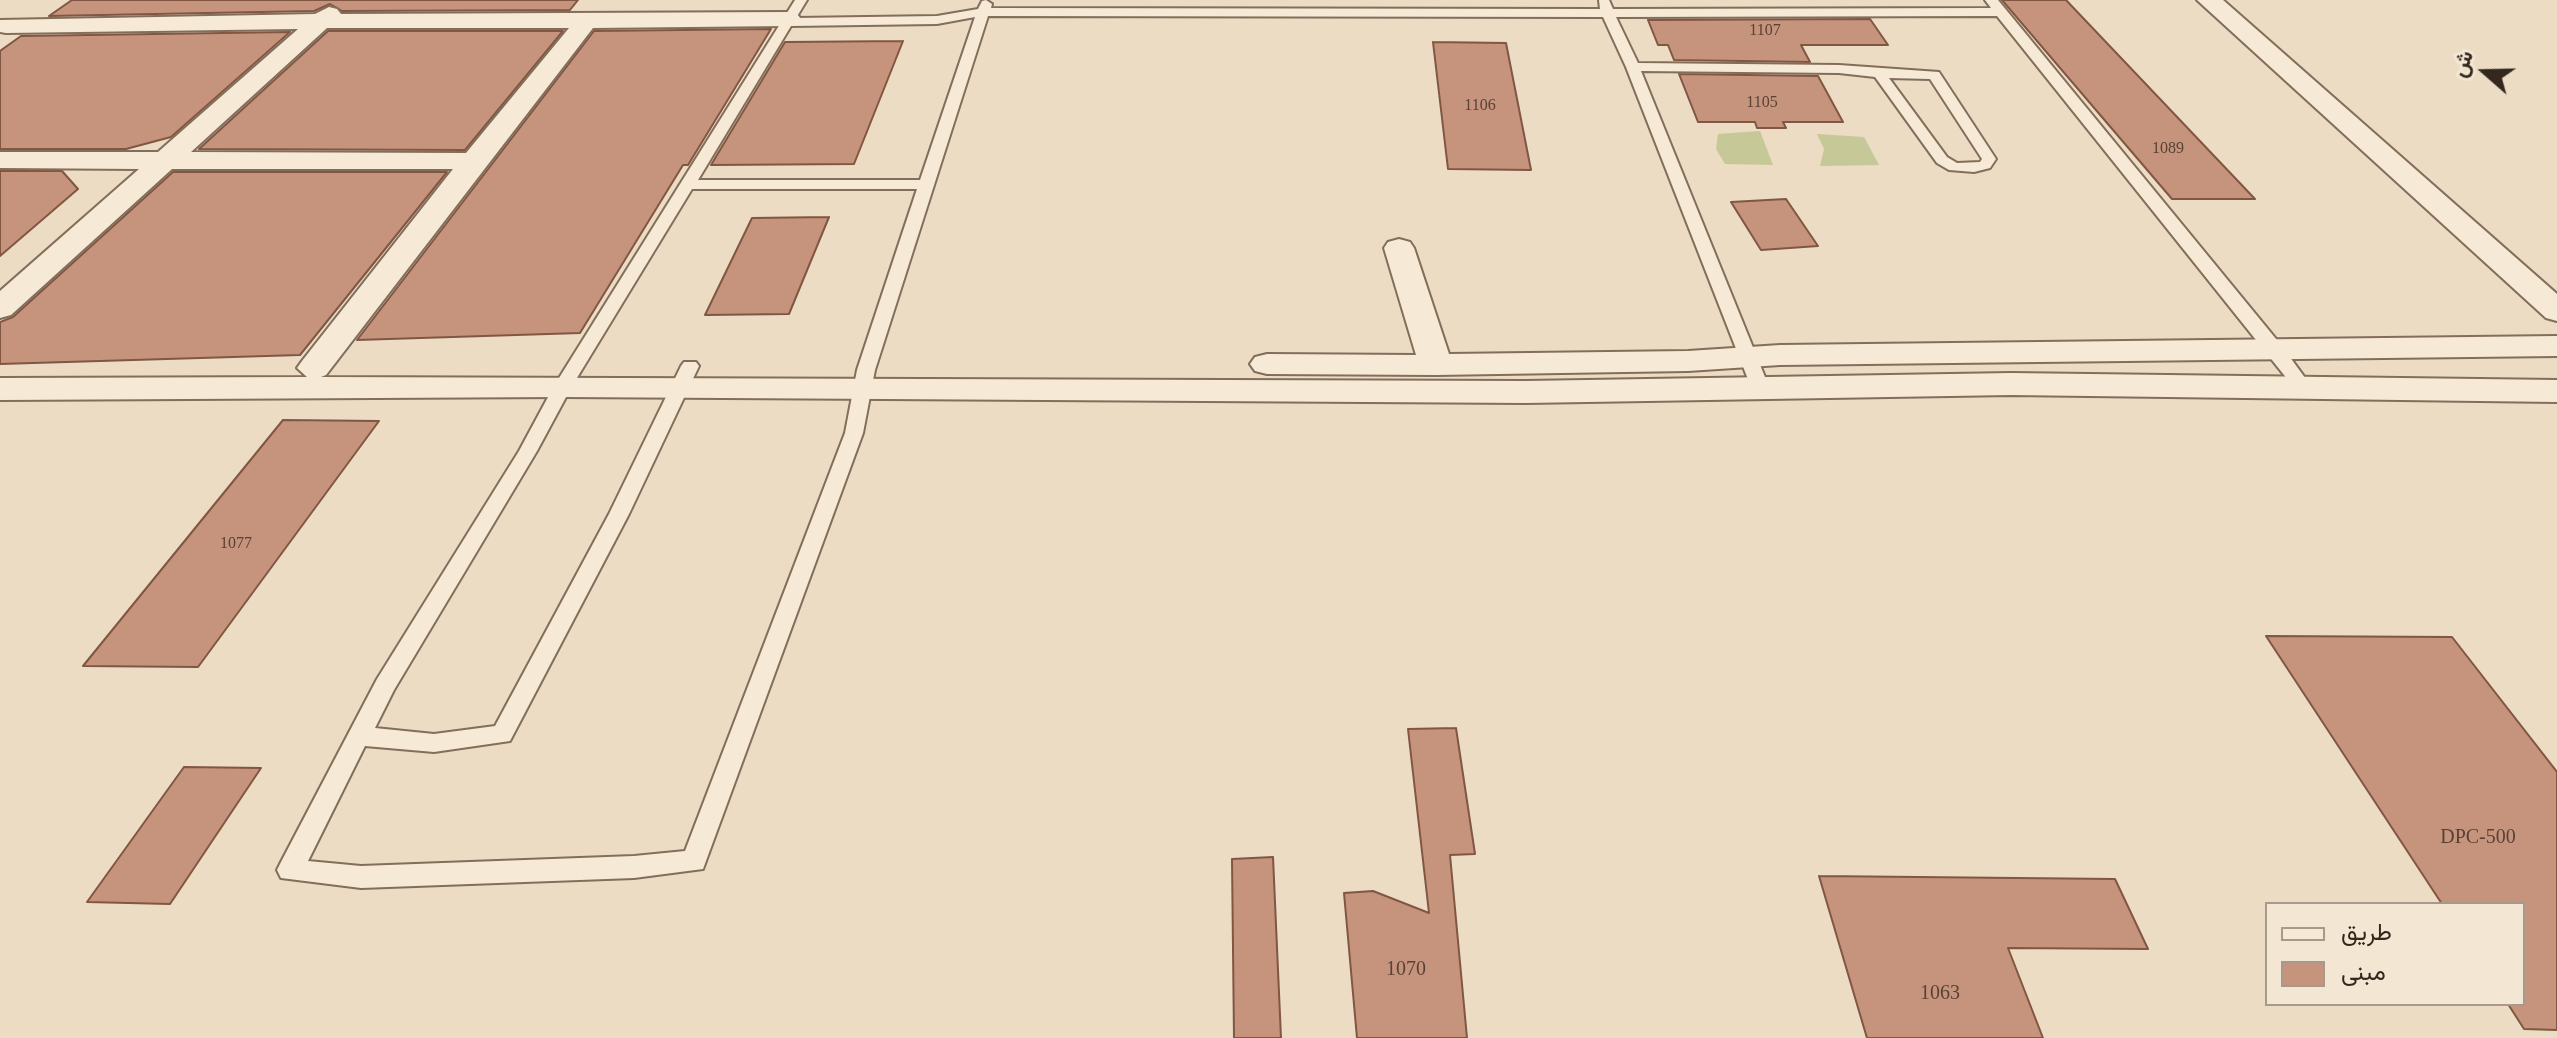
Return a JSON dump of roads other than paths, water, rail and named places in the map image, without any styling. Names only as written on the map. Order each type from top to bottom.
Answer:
[{"type":"street","points":[[5,31],[45,0]]},
{"type":"street","points":[[5,31],[54,0]]},
{"type":"street","points":[[0,308],[153,165],[315,20],[344,0]]},
{"type":"street","points":[[306,368],[597,0]]},
{"type":"street","points":[[577,26],[606,0]]},
{"type":"street","points":[[2209,0],[2557,311]]},
{"type":"street","points":[[5,31],[315,20],[561,27],[791,17]]},
{"type":"street","points":[[0,160],[442,169],[464,166]]},
{"type":"street","points":[[0,169],[153,165]]},
{"type":"street","points":[[0,294],[153,165]]},
{"type":"street","points":[[1399,248],[1436,365]]},
{"type":"street","points":[[2494,348],[2513,334],[2527,312],[2521,278]]},
{"type":"street","points":[[864,379],[1335,363],[1436,365],[1688,361],[1746,356],[2557,346]]},
{"type":"street","points":[[0,375],[306,368],[1526,392],[2011,384],[2553,389]]},
{"type":"street","points":[[0,389],[571,374]]},
{"type":"lane","points":[[985,6],[864,379],[854,433],[694,861],[634,867],[361,877],[290,870],[385,685],[528,451],[571,374],[791,17],[937,20],[985,6],[1996,6],[2302,386]]},
{"type":"lane","points":[[1606,6],[1760,387]]},
{"type":"lane","points":[[1633,67],[1839,69],[1879,74],[1934,75],[1989,159],[1985,165],[1954,167],[1942,160],[1879,74]]},
{"type":"lane","points":[[688,184],[927,185]]},
{"type":"lane","points":[[360,736],[434,743],[502,734],[619,514],[685,376]]}]
